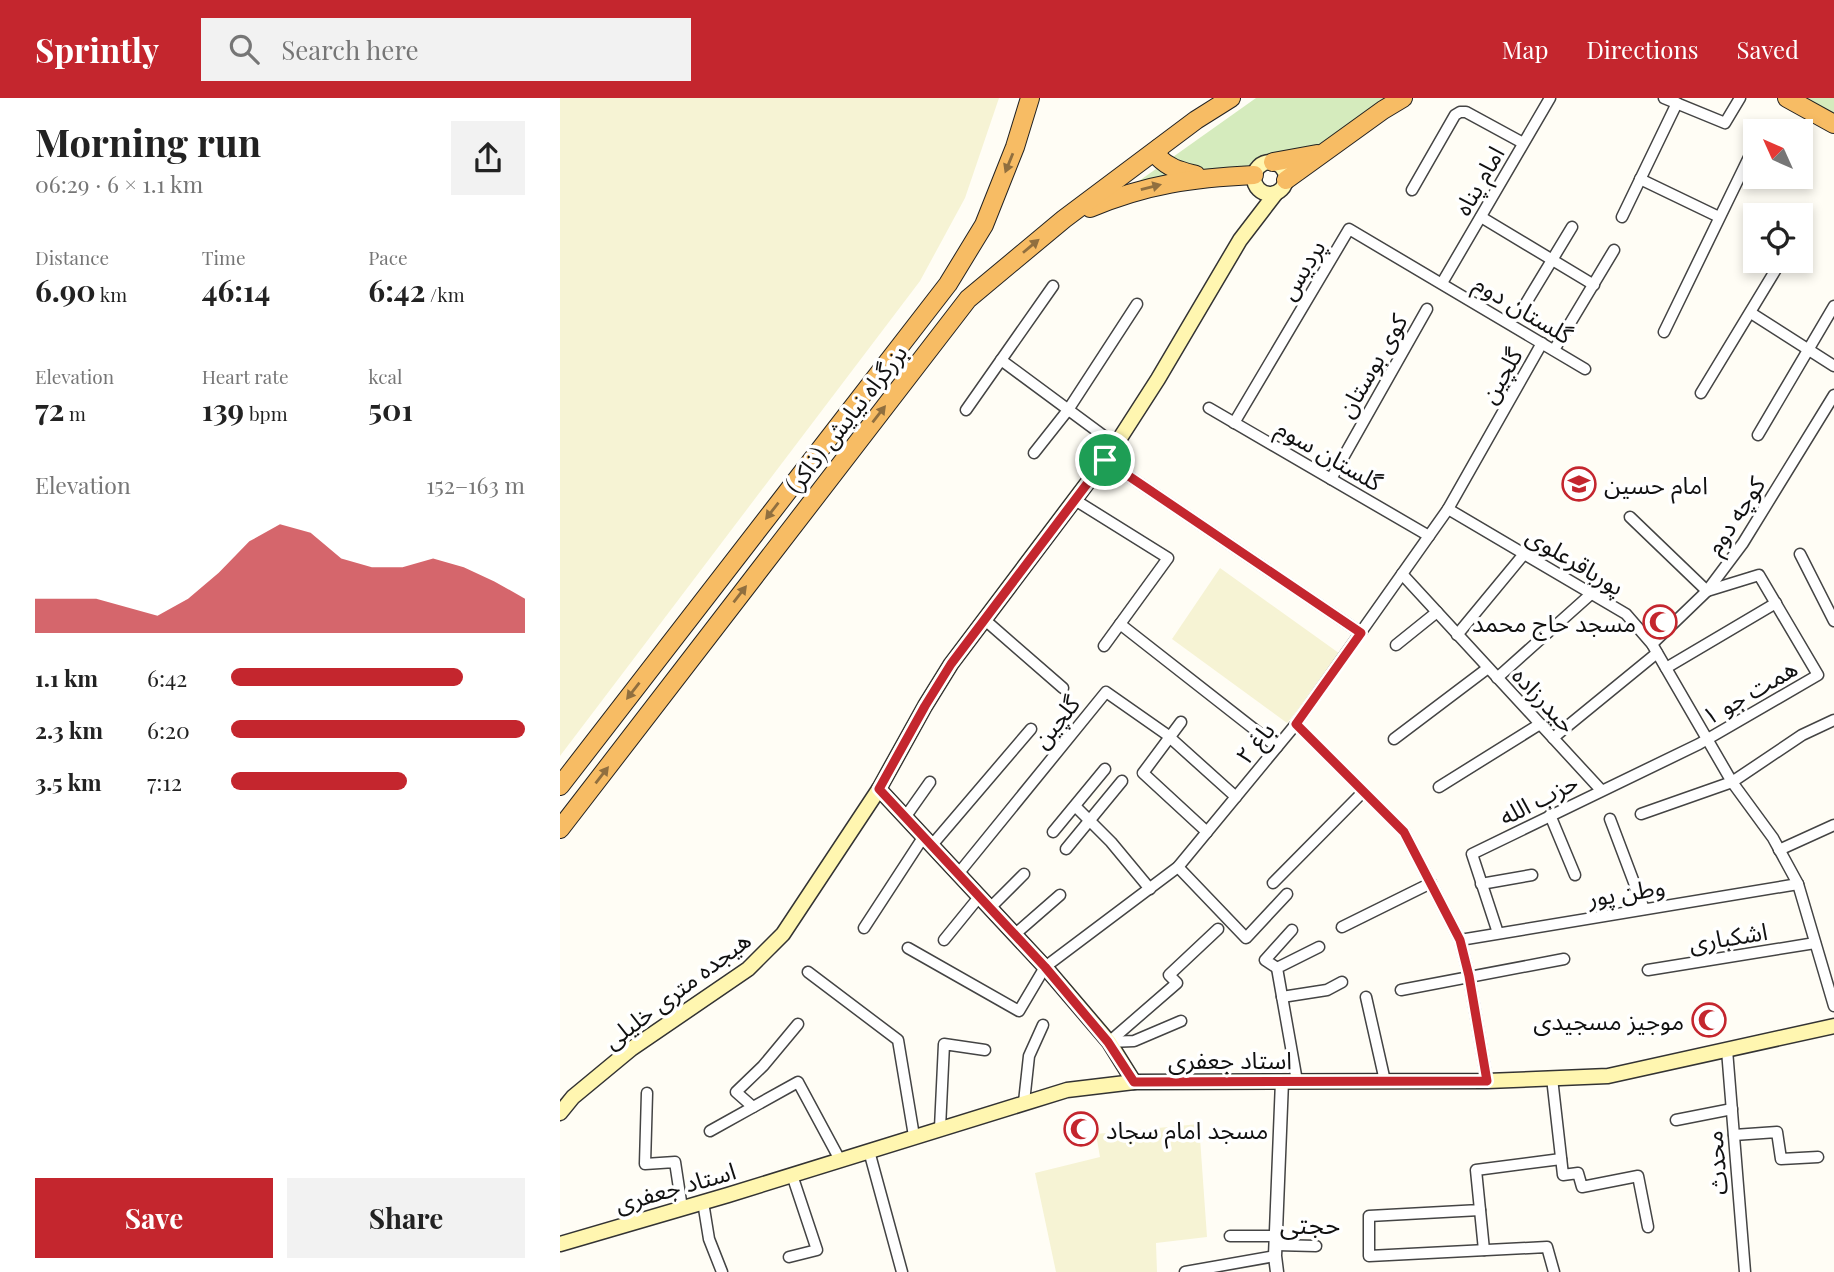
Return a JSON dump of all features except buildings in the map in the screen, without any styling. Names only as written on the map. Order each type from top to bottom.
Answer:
[{"type":"highway","name":"بزرگراه نیایش (ذاکر)","points":[[560,786],[948,284],[984,225],[1015,147],[1030,98]]},
{"type":"highway","name":"بزرگراه نیایش (ذاکر)","points":[[560,829],[968,299],[1064,219],[1231,98]]},
{"type":"highway","points":[[1281,187],[1382,110],[1403,98]]},
{"type":"highway","points":[[1787,98],[1834,124]]},
{"type":"highway","points":[[1159,148],[1158,157],[1176,170],[1206,177],[1257,183]]},
{"type":"highway","points":[[1273,162],[1324,153]]},
{"type":"highway","points":[[1064,219],[1122,194],[1206,177]]},
{"type":"main road","points":[[1273,162],[1283,169],[1281,187],[1240,240],[1257,183],[1258,168],[1273,162]]},
{"type":"main road","points":[[1257,183],[1270,195],[1281,187]]},
{"type":"main road","name":"هیجده متری خلیلی","points":[[560,1113],[573,1097],[631,1049],[748,970],[783,934],[879,789],[951,664],[1116,445],[1240,240]]},
{"type":"main road","points":[[879,789],[1045,967],[1108,1042],[1134,1082]]},
{"type":"main road","name":"استاد جعفری","points":[[560,1244],[1068,1090],[1134,1082],[1487,1081],[1608,1076],[1834,1026]]},
{"type":"street","name":"امام پناه","points":[[1442,283],[1550,98]]},
{"type":"street","points":[[1664,98],[1725,122],[1740,98]]},
{"type":"street","points":[[1622,217],[1677,103]]},
{"type":"street","points":[[1412,190],[1455,115],[1460,112],[1466,112],[1523,143]]},
{"type":"street","points":[[1664,332],[1743,169]]},
{"type":"street","points":[[1640,179],[1719,217]]},
{"type":"street","points":[[1481,217],[1594,285]]},
{"type":"street","points":[[1523,308],[1572,228]]},
{"type":"street","name":"پردیس","points":[[1234,423],[1349,229],[1442,283]]},
{"type":"street","points":[[1554,350],[1615,250]]},
{"type":"street","points":[[1701,393],[1774,273]]},
{"type":"street","name":"گلستان دوم","points":[[1442,283],[1585,369]]},
{"type":"street","points":[[966,410],[1053,286]]},
{"type":"street","points":[[1034,453],[1068,410],[1138,304]]},
{"type":"street","points":[[1758,435],[1834,306]]},
{"type":"street","name":"کوی بوستان","points":[[1331,478],[1427,309]]},
{"type":"street","points":[[1751,313],[1834,366]]},
{"type":"street","name":"گلچین","points":[[1429,536],[1448,509],[1542,343]]},
{"type":"street","points":[[1001,360],[1116,445]]},
{"type":"street","name":"کوچه دوم","points":[[1553,738],[1654,649],[1707,591],[1743,543],[1834,395]]},
{"type":"street","name":"گلستان سوم","points":[[1209,408],[1429,536]]},
{"type":"street","points":[[1105,460],[1361,633]]},
{"type":"street","points":[[1075,500],[1168,558],[1104,646]]},
{"type":"street","name":"پورباقرعلوی","points":[[1448,509],[1626,614],[1654,649],[1703,742],[1779,850],[1798,884],[1834,1006]]},
{"type":"street","points":[[1630,517],[1707,591]]},
{"type":"street","name":"باغ ۲","points":[[1045,967],[1178,867],[1296,724],[1429,536]]},
{"type":"street","points":[[1457,635],[1524,554]]},
{"type":"street","points":[[1800,554],[1834,621]]},
{"type":"street","name":"حیدرزاده","points":[[1402,574],[1601,790]]},
{"type":"street","name":"همت جو ۱","points":[[1703,742],[1818,675],[1759,575],[1707,591]]},
{"type":"street","points":[[1497,678],[1591,594]]},
{"type":"street","points":[[1665,668],[1776,603]]},
{"type":"street","points":[[1396,645],[1437,612]]},
{"type":"street","points":[[985,620],[1063,688]]},
{"type":"street","points":[[1120,624],[1277,747]]},
{"type":"street","points":[[1394,739],[1488,668]]},
{"type":"street","name":"گلچین","points":[[958,874],[1106,692],[1169,737],[1236,797]]},
{"type":"street","points":[[1641,814],[1732,782],[1802,735],[1834,720]]},
{"type":"street","points":[[1181,722],[1143,773],[1207,832]]},
{"type":"street","points":[[1296,724],[1404,832],[1460,940],[1487,1081]]},
{"type":"street","points":[[1439,787],[1540,724]]},
{"type":"street","points":[[864,928],[928,840],[1031,729]]},
{"type":"street","name":"حزب الله","points":[[1498,933],[1472,855],[1703,742]]},
{"type":"street","points":[[1053,832],[1105,769]]},
{"type":"street","points":[[1066,849],[1122,781]]},
{"type":"street","points":[[906,816],[930,782]]},
{"type":"street","points":[[1273,883],[1363,792]]},
{"type":"street","points":[[1075,806],[1111,842],[1150,889]]},
{"type":"street","points":[[1550,815],[1575,875]]},
{"type":"street","points":[[1610,819],[1644,909]]},
{"type":"street","points":[[1779,850],[1834,825]]},
{"type":"street","points":[[1178,867],[1246,938],[1287,894]]},
{"type":"street","points":[[989,909],[1024,874]]},
{"type":"street","points":[[1481,884],[1532,875]]},
{"type":"street","points":[[1342,928],[1431,883]]},
{"type":"street","name":"وطن پور","points":[[1460,940],[1798,884]]},
{"type":"street","points":[[1014,935],[1060,895]]},
{"type":"street","points":[[944,940],[979,897]]},
{"type":"street","points":[[1108,1042],[1177,983],[1169,975],[1218,929]]},
{"type":"street","points":[[1277,1272],[1276,1246],[1290,1081],[1277,968],[1265,960],[1292,930]]},
{"type":"street","name":"اشکباری","points":[[1648,970],[1815,943]]},
{"type":"street","points":[[1277,968],[1318,947]]},
{"type":"street","points":[[908,948],[1019,1011],[1045,967]]},
{"type":"street","points":[[1820,959],[1834,958]]},
{"type":"street","points":[[1401,990],[1564,959]]},
{"type":"street","points":[[808,972],[898,1040],[914,1136]]},
{"type":"street","points":[[1282,997],[1327,990],[1342,982]]},
{"type":"street","points":[[1366,997],[1385,1081]]},
{"type":"street","points":[[1108,1042],[1134,1041],[1181,1021]]},
{"type":"street","points":[[753,1107],[736,1092],[763,1066],[798,1024]]},
{"type":"street","points":[[1024,1102],[1029,1056],[1043,1025]]},
{"type":"street","points":[[940,1128],[944,1044],[985,1049]]},
{"type":"street","name":"محدث","points":[[1727,1050],[1745,1272]]},
{"type":"street","points":[[1552,1078],[1563,1175],[1578,1172],[1582,1188],[1638,1176],[1648,1227]]},
{"type":"street","points":[[710,1131],[798,1082],[840,1160]]},
{"type":"street","points":[[647,1093],[645,1164],[675,1162],[682,1208]]},
{"type":"street","points":[[1676,1120],[1732,1109]]},
{"type":"street","points":[[1734,1135],[1777,1132],[1781,1159],[1818,1157]]},
{"type":"street","points":[[869,1151],[902,1272]]},
{"type":"street","points":[[1484,1250],[1476,1171],[1561,1159]]},
{"type":"street","points":[[789,1257],[817,1250],[792,1175]]},
{"type":"street","points":[[703,1202],[709,1239],[722,1272]]},
{"type":"street","points":[[1480,1210],[1369,1216],[1369,1256],[1547,1247],[1554,1272]]},
{"type":"street","points":[[1230,1236],[1276,1246],[1315,1246]]},
{"type":"street","points":[[1185,1272],[1276,1246]]},
{"type":"shaded area","points":[[560,98],[999,98],[965,198],[920,281],[560,756]]},
{"type":"shaded area","points":[[1220,568],[1343,656],[1287,723],[1172,639]]},
{"type":"shaded area","points":[[1199,1124],[1207,1237],[1156,1243],[1157,1272],[1056,1272],[1035,1173],[1100,1157],[1096,1134]]},
{"type":"green space","points":[[1256,98],[1391,98],[1319,148],[1280,161],[1139,181]]},
{"type":"green space","points":[[1803,98],[1834,98],[1834,117]]},
{"type":"place","name":"امام حسین","points":[[1579,484]]},
{"type":"place","name":"مسجد حاج محمد","points":[[1660,622]]},
{"type":"place","name":"موجیز مسجیدی","points":[[1709,1020]]},
{"type":"place","name":"مسجد امام سجاد","points":[[1081,1129]]},
{"type":"district","name":"حجتی","points":[[1310,1223]]},
{"type":"route","points":[[1105,460],[1361,633],[1296,724],[1404,832],[1460,940],[1487,1081],[1134,1082],[1108,1042],[1045,967],[879,789],[951,664],[1105,460]]}]
